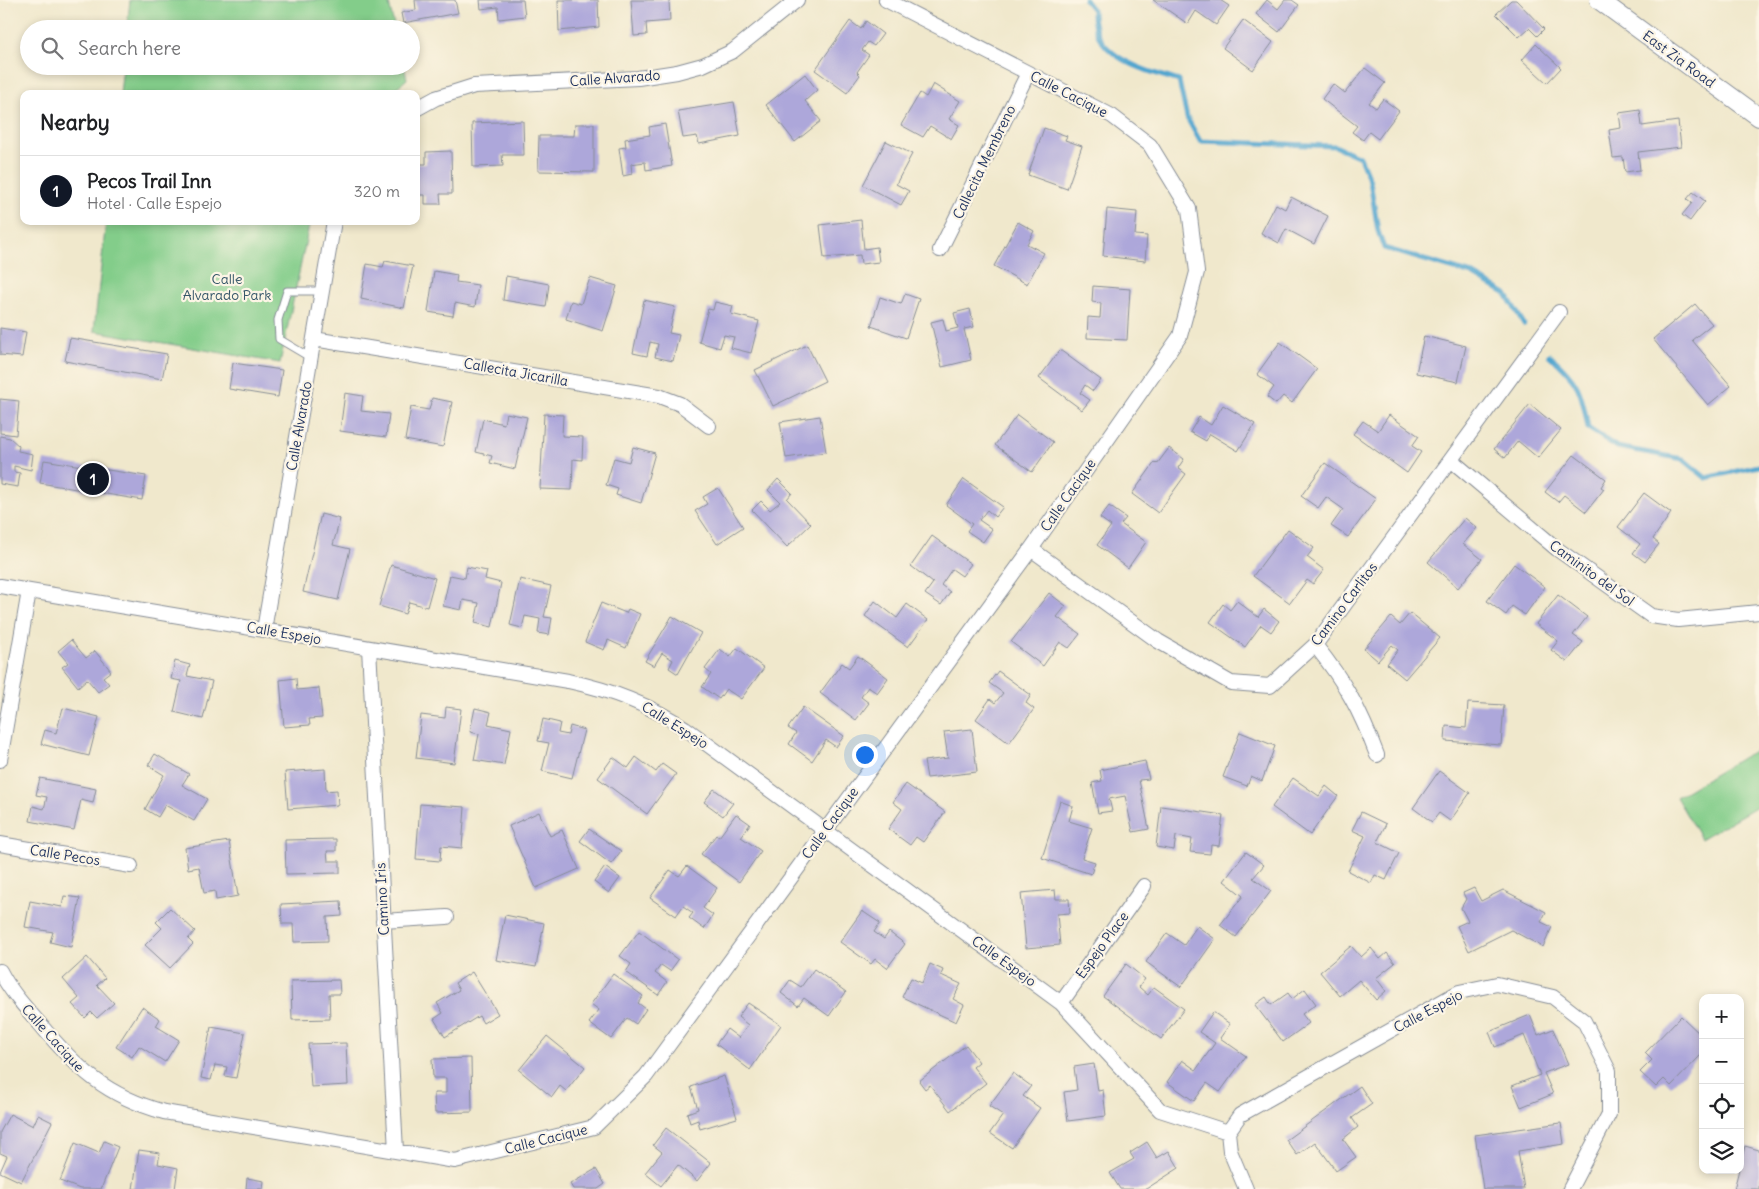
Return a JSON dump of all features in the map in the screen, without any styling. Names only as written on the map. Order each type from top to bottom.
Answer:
[{"type":"street","name":"Calle Alvarado","points":[[420,107],[436,98],[474,86],[638,78],[676,72],[703,65],[733,51],[797,0]]},
{"type":"street","name":"Calle Cacique","points":[[0,971],[16,997],[70,1059],[96,1082],[128,1100],[164,1112],[455,1161],[594,1127],[646,1076],[1030,548],[1180,336],[1196,272],[1189,209],[1150,145],[1112,116],[886,0]]},
{"type":"street","name":"East Zia Road","points":[[1599,0],[1759,117]]},
{"type":"street","name":"Callecita Membreno","points":[[940,250],[1028,73]]},
{"type":"street","name":"Calle Alvarado","points":[[264,630],[333,225]]},
{"type":"street","name":"Camino Carlitos","points":[[1030,548],[1158,640],[1231,683],[1270,686],[1315,645],[1559,312]]},
{"type":"street","name":"Callecita Jicarilla","points":[[314,339],[659,396],[685,407],[709,426]]},
{"type":"street","name":"Caminito del Sol","points":[[1451,460],[1557,549],[1651,616],[1678,620],[1759,612]]},
{"type":"street","name":"Calle Espejo","points":[[0,586],[568,681],[627,697],[685,728],[1061,1003],[1160,1110],[1228,1132],[1240,1115],[1459,992],[1498,984],[1553,997],[1584,1021],[1609,1071],[1609,1114],[1570,1189]]},
{"type":"street","points":[[0,760],[28,591]]},
{"type":"street","points":[[1315,645],[1340,676],[1357,706],[1376,755]]},
{"type":"street","name":"Camino Iris","points":[[369,648],[396,1151]]},
{"type":"street","name":"Calle Pecos","points":[[0,844],[131,866]]},
{"type":"street","name":"Espejo Place","points":[[1061,1003],[1144,886]]},
{"type":"street","points":[[383,921],[446,917]]},
{"type":"street","points":[[1228,1132],[1230,1151],[1246,1189]]},
{"type":"lane","points":[[311,358],[279,338],[278,320],[286,292],[322,291]]},
{"type":"green space","points":[[130,0],[388,0],[393,20],[128,20]]},
{"type":"green space","points":[[122,75],[406,75],[407,79],[394,90],[120,90]]},
{"type":"green space","name":"Calle Alvarado Park","points":[[106,225],[309,225],[280,363],[94,331]]},
{"type":"green space","points":[[1757,749],[1759,753],[1759,805],[1701,839],[1676,797]]},
{"type":"building","points":[[415,0],[455,0],[458,13],[420,20],[402,20],[401,13],[416,10]]},
{"type":"building","points":[[480,0],[523,0],[525,16],[499,19],[498,7],[481,9]]},
{"type":"building","points":[[558,0],[598,0],[599,27],[559,31]]},
{"type":"building","points":[[631,0],[669,0],[670,21],[646,23],[647,35],[634,36]]},
{"type":"building","points":[[1153,0],[1220,0],[1229,6],[1216,25],[1196,11],[1188,24]]},
{"type":"building","points":[[1267,0],[1278,9],[1285,0],[1292,0],[1299,5],[1279,32],[1256,14]]},
{"type":"building","points":[[1511,0],[1516,0],[1544,29],[1537,36],[1529,28],[1519,37],[1496,14]]},
{"type":"building","points":[[1243,20],[1273,42],[1253,70],[1223,48]]},
{"type":"building","points":[[850,21],[861,29],[866,21],[883,34],[874,46],[868,42],[862,50],[869,55],[857,72],[860,75],[847,93],[815,70]]},
{"type":"building","points":[[1536,44],[1561,68],[1547,83],[1522,60]]},
{"type":"building","points":[[1365,68],[1385,83],[1369,103],[1376,108],[1383,99],[1399,111],[1378,139],[1369,132],[1363,140],[1352,132],[1357,126],[1322,99],[1333,84],[1345,93]]},
{"type":"building","points":[[805,74],[817,90],[805,101],[821,121],[795,142],[766,105]]},
{"type":"building","points":[[933,84],[960,101],[949,119],[959,125],[951,139],[930,126],[923,137],[901,125],[920,93],[926,97]]},
{"type":"building","points":[[734,102],[740,136],[699,144],[697,136],[683,138],[678,111]]},
{"type":"building","points":[[1640,110],[1642,126],[1678,121],[1681,147],[1638,152],[1640,170],[1625,172],[1623,157],[1613,158],[1609,130],[1621,128],[1619,113]]},
{"type":"building","points":[[523,121],[524,155],[502,155],[503,166],[473,167],[472,123]]},
{"type":"building","points":[[575,124],[594,124],[594,172],[538,171],[539,136],[574,136]]},
{"type":"building","points":[[665,124],[672,166],[646,170],[645,162],[631,164],[632,174],[623,176],[619,148],[626,147],[625,139],[650,135],[649,127]]},
{"type":"building","points":[[1044,128],[1067,136],[1065,140],[1082,146],[1067,189],[1028,175]]},
{"type":"building","points":[[886,141],[912,154],[896,184],[909,191],[901,205],[863,185]]},
{"type":"building","points":[[451,151],[452,194],[440,194],[441,204],[425,204],[425,195],[420,195],[420,164],[426,164],[426,152]]},
{"type":"building","points":[[1693,192],[1705,201],[1690,221],[1682,215],[1692,203],[1687,199]]},
{"type":"building","points":[[1291,197],[1328,216],[1314,244],[1286,229],[1279,243],[1261,233],[1276,204],[1285,209]]},
{"type":"building","points":[[1107,209],[1137,212],[1135,235],[1147,236],[1145,261],[1103,256]]},
{"type":"building","points":[[861,220],[864,249],[877,247],[879,262],[861,264],[860,255],[824,258],[820,225]]},
{"type":"building","points":[[1018,222],[1034,231],[1027,244],[1044,253],[1027,284],[994,266]]},
{"type":"building","points":[[385,261],[413,266],[404,308],[361,299],[367,264],[383,267]]},
{"type":"building","points":[[434,271],[457,275],[456,282],[478,285],[475,307],[455,303],[453,316],[428,312]]},
{"type":"building","points":[[506,276],[549,284],[546,307],[503,300]]},
{"type":"building","points":[[590,278],[617,286],[603,331],[566,319],[571,301],[581,304]]},
{"type":"building","points":[[1093,286],[1130,289],[1127,340],[1087,338],[1088,317],[1100,318],[1101,303],[1092,302]]},
{"type":"building","points":[[905,294],[919,299],[906,338],[871,326],[880,297],[901,304]]},
{"type":"building","points":[[644,300],[675,307],[669,333],[679,335],[673,361],[655,357],[658,344],[650,342],[647,356],[633,353]]},
{"type":"building","points":[[715,302],[733,306],[731,314],[759,321],[751,353],[731,348],[734,337],[724,335],[720,348],[699,342],[708,309],[713,310]]},
{"type":"building","points":[[1695,304],[1712,324],[1692,340],[1731,386],[1708,405],[1653,339]]},
{"type":"building","points":[[970,309],[974,327],[964,329],[971,360],[942,367],[931,322],[943,319],[946,331],[958,328],[954,313]]},
{"type":"building","points":[[0,328],[26,332],[22,357],[0,355]]},
{"type":"building","points":[[1424,336],[1466,346],[1458,382],[1416,373]]},
{"type":"building","points":[[70,338],[167,354],[162,379],[65,361]]},
{"type":"building","points":[[1280,342],[1317,369],[1292,403],[1283,396],[1276,404],[1267,397],[1274,387],[1257,374]]},
{"type":"building","points":[[807,345],[825,381],[773,406],[755,370]]},
{"type":"building","points":[[1060,350],[1101,380],[1093,391],[1085,385],[1080,393],[1090,400],[1082,410],[1039,378]]},
{"type":"building","points":[[233,363],[282,370],[278,397],[229,389]]},
{"type":"building","points":[[345,393],[363,396],[361,411],[389,414],[386,437],[340,431]]},
{"type":"building","points":[[432,398],[452,402],[443,447],[405,440],[411,407],[429,410]]},
{"type":"building","points":[[0,399],[19,401],[16,435],[0,433]]},
{"type":"building","points":[[1530,404],[1561,430],[1538,458],[1518,441],[1505,458],[1494,449]]},
{"type":"building","points":[[1223,405],[1255,424],[1238,451],[1210,434],[1206,441],[1190,432],[1199,417],[1211,425]]},
{"type":"building","points":[[506,413],[527,417],[515,469],[490,463],[492,456],[476,452],[483,419],[504,424]]},
{"type":"building","points":[[544,414],[563,415],[562,436],[583,437],[582,460],[573,459],[572,490],[540,489]]},
{"type":"building","points":[[1017,415],[1053,442],[1032,472],[995,445]]},
{"type":"building","points":[[1389,415],[1419,436],[1412,446],[1421,452],[1407,473],[1353,434],[1363,421],[1378,431]]},
{"type":"building","points":[[820,416],[826,452],[786,458],[780,422]]},
{"type":"building","points":[[0,436],[10,438],[19,446],[18,451],[33,454],[31,470],[14,466],[14,472],[20,473],[18,487],[0,484]]},
{"type":"building","points":[[633,447],[655,453],[641,503],[616,495],[618,489],[606,485],[614,458],[629,462]]},
{"type":"building","points":[[1169,448],[1184,459],[1178,468],[1186,474],[1158,513],[1132,494],[1155,462],[1157,464]]},
{"type":"building","points":[[1574,455],[1606,479],[1601,487],[1604,489],[1586,512],[1564,495],[1558,502],[1545,492]]},
{"type":"building","points":[[44,460],[146,476],[142,500],[40,483]]},
{"type":"building","points":[[1325,463],[1376,499],[1348,537],[1331,526],[1343,509],[1326,497],[1318,508],[1301,496]]},
{"type":"building","points":[[778,479],[792,493],[787,499],[811,524],[787,547],[752,510],[761,501],[770,510],[780,502],[768,490]]},
{"type":"building","points":[[964,479],[1003,507],[995,517],[987,510],[979,520],[992,529],[983,542],[967,531],[972,524],[946,505]]},
{"type":"building","points":[[718,488],[743,527],[717,544],[695,511],[707,504],[703,497]]},
{"type":"building","points":[[1644,493],[1671,513],[1653,539],[1659,544],[1645,562],[1633,553],[1640,544],[1618,527]]},
{"type":"building","points":[[1109,506],[1126,518],[1121,524],[1146,542],[1128,568],[1097,545],[1111,526],[1100,518]]},
{"type":"building","points":[[321,514],[340,519],[333,545],[350,549],[338,600],[303,592]]},
{"type":"building","points":[[1465,518],[1477,528],[1463,544],[1482,559],[1458,588],[1428,562]]},
{"type":"building","points":[[1288,529],[1314,548],[1307,557],[1324,570],[1313,584],[1307,580],[1290,603],[1253,576]]},
{"type":"building","points":[[932,536],[971,564],[962,576],[952,569],[941,585],[950,592],[941,605],[925,594],[933,583],[911,566]]},
{"type":"building","points":[[1514,564],[1545,587],[1525,615],[1512,606],[1506,615],[1487,601]]},
{"type":"building","points":[[391,565],[435,578],[427,607],[409,602],[405,614],[379,606]]},
{"type":"building","points":[[467,567],[487,571],[485,579],[501,583],[492,627],[475,623],[479,603],[463,600],[461,610],[443,606],[450,575],[465,578]]},
{"type":"building","points":[[520,579],[551,586],[544,617],[552,618],[549,635],[538,633],[540,619],[525,616],[522,628],[510,625]]},
{"type":"building","points":[[1049,593],[1066,606],[1057,617],[1080,634],[1069,648],[1060,642],[1043,666],[1011,642]]},
{"type":"building","points":[[1558,595],[1587,617],[1573,635],[1583,642],[1567,662],[1551,650],[1558,641],[1536,624]]},
{"type":"building","points":[[875,601],[897,618],[907,604],[928,620],[908,647],[865,616]]},
{"type":"building","points":[[1237,601],[1258,617],[1264,609],[1279,621],[1271,632],[1261,625],[1245,647],[1210,622],[1223,604],[1230,610]]},
{"type":"building","points":[[601,603],[626,613],[628,609],[640,614],[626,648],[608,640],[604,650],[585,642]]},
{"type":"building","points":[[1410,613],[1440,638],[1405,679],[1387,664],[1398,650],[1392,645],[1378,661],[1364,649],[1391,617],[1400,625]]},
{"type":"building","points":[[672,616],[701,633],[678,674],[669,668],[673,660],[662,653],[654,666],[645,661]]},
{"type":"building","points":[[71,640],[86,658],[95,651],[111,671],[103,677],[109,684],[98,692],[87,679],[78,687],[62,667],[68,663],[58,651]]},
{"type":"building","points":[[737,648],[764,668],[741,699],[726,689],[719,699],[702,687],[711,674],[705,669],[720,649],[730,657]]},
{"type":"building","points":[[858,656],[888,678],[877,693],[868,687],[861,697],[869,703],[856,720],[820,693],[842,663],[849,668]]},
{"type":"building","points":[[175,661],[190,665],[187,676],[212,681],[203,719],[174,712],[181,681],[171,679]]},
{"type":"building","points":[[998,671],[1031,695],[1026,703],[1034,709],[1009,743],[976,719],[990,699],[995,703],[1003,693],[989,683]]},
{"type":"building","points":[[296,678],[297,690],[319,688],[322,718],[309,719],[310,725],[284,727],[280,680]]},
{"type":"building","points":[[1468,703],[1504,705],[1501,745],[1445,741],[1446,726],[1466,728]]},
{"type":"building","points":[[446,707],[461,709],[454,763],[416,758],[421,715],[445,718]]},
{"type":"building","points":[[803,707],[844,736],[836,747],[826,740],[812,761],[789,744],[796,733],[788,728]]},
{"type":"building","points":[[63,708],[99,717],[89,756],[41,744],[45,730],[56,733]]},
{"type":"building","points":[[475,708],[491,712],[488,724],[511,729],[504,765],[474,760],[479,734],[470,732]]},
{"type":"building","points":[[543,719],[560,723],[558,733],[568,735],[570,726],[584,730],[572,778],[542,771],[549,743],[538,741]]},
{"type":"building","points":[[972,729],[977,772],[927,778],[924,761],[948,758],[944,732]]},
{"type":"building","points":[[1240,732],[1275,746],[1262,781],[1251,776],[1247,786],[1223,777]]},
{"type":"building","points":[[155,754],[189,774],[182,785],[207,799],[194,821],[165,805],[158,817],[145,809],[164,775],[148,765]]},
{"type":"building","points":[[613,757],[628,768],[636,757],[656,772],[662,764],[676,774],[647,814],[598,778]]},
{"type":"building","points":[[1145,761],[1149,779],[1139,780],[1149,829],[1133,832],[1125,796],[1109,799],[1112,811],[1098,813],[1092,783],[1102,781],[1100,770]]},
{"type":"building","points":[[325,769],[326,791],[337,790],[338,805],[288,809],[285,772]]},
{"type":"building","points":[[1439,771],[1470,793],[1450,821],[1439,813],[1432,822],[1413,808]]},
{"type":"building","points":[[40,778],[96,789],[93,803],[81,800],[74,830],[30,821],[33,806],[44,809],[47,797],[36,795]]},
{"type":"building","points":[[1293,778],[1319,796],[1326,786],[1338,796],[1310,835],[1272,807]]},
{"type":"building","points":[[906,784],[945,812],[923,842],[916,837],[910,845],[888,829],[902,809],[893,802]]},
{"type":"building","points":[[714,789],[733,803],[723,816],[704,802]]},
{"type":"building","points":[[1060,801],[1073,806],[1069,821],[1092,828],[1082,858],[1095,862],[1091,874],[1042,858]]},
{"type":"building","points":[[420,804],[465,807],[462,848],[441,846],[440,861],[416,859]]},
{"type":"building","points":[[1161,806],[1223,815],[1219,846],[1211,845],[1210,854],[1190,852],[1192,839],[1176,836],[1174,850],[1156,847]]},
{"type":"building","points":[[539,812],[550,836],[562,830],[579,869],[536,888],[509,826]]},
{"type":"building","points":[[1361,812],[1386,824],[1377,842],[1399,853],[1386,880],[1375,875],[1371,883],[1348,871],[1365,836],[1352,830]]},
{"type":"building","points":[[736,814],[750,824],[741,837],[761,851],[739,882],[701,854],[716,835],[719,837]]},
{"type":"building","points":[[589,829],[621,851],[611,864],[580,841]]},
{"type":"building","points":[[336,839],[336,851],[327,851],[328,861],[340,861],[340,873],[286,874],[285,840]]},
{"type":"building","points":[[229,841],[238,896],[216,900],[215,891],[204,893],[199,867],[188,869],[185,848]]},
{"type":"building","points":[[1246,852],[1264,865],[1253,878],[1271,891],[1236,937],[1220,925],[1243,896],[1224,881]]},
{"type":"building","points":[[687,866],[717,888],[703,908],[713,915],[704,929],[689,918],[693,913],[683,906],[676,916],[650,898],[670,870],[679,876]]},
{"type":"building","points":[[605,867],[620,878],[609,893],[594,882]]},
{"type":"building","points":[[1474,888],[1481,901],[1503,890],[1546,912],[1541,922],[1552,927],[1543,947],[1511,930],[1469,951],[1457,926],[1468,921],[1461,908],[1466,899],[1463,893]]},
{"type":"building","points":[[1055,890],[1056,899],[1069,899],[1070,913],[1057,914],[1060,945],[1026,948],[1021,893]]},
{"type":"building","points":[[64,896],[80,898],[71,947],[50,942],[53,932],[25,927],[30,901],[62,907]]},
{"type":"building","points":[[341,901],[342,916],[327,917],[328,941],[294,942],[293,924],[282,924],[281,904]]},
{"type":"building","points":[[170,908],[195,931],[188,939],[193,944],[170,968],[145,945],[162,928],[156,922]]},
{"type":"building","points":[[862,911],[880,923],[874,932],[884,939],[889,932],[905,944],[887,968],[875,959],[871,964],[840,942]]},
{"type":"building","points":[[505,915],[544,923],[536,967],[496,960]]},
{"type":"building","points":[[1197,926],[1215,939],[1181,987],[1146,962],[1167,933],[1184,945]]},
{"type":"building","points":[[639,931],[678,960],[670,971],[661,965],[655,973],[667,982],[658,995],[626,972],[631,964],[620,956]]},
{"type":"building","points":[[1351,946],[1361,957],[1371,948],[1380,959],[1387,953],[1395,963],[1376,978],[1386,991],[1376,1000],[1359,980],[1340,996],[1320,972]]},
{"type":"building","points":[[87,957],[105,978],[97,985],[114,1003],[97,1018],[91,1012],[85,1018],[72,1004],[79,998],[63,979]]},
{"type":"building","points":[[930,964],[943,970],[941,975],[961,984],[953,999],[964,1005],[956,1022],[902,997],[911,978],[922,983]]},
{"type":"building","points":[[1126,964],[1145,979],[1139,987],[1148,995],[1154,987],[1184,1009],[1161,1039],[1103,996]]},
{"type":"building","points":[[814,969],[846,992],[829,1016],[804,998],[798,1006],[781,993],[790,980],[801,987]]},
{"type":"building","points":[[472,972],[498,1014],[483,1023],[479,1016],[445,1037],[434,1019],[443,1013],[437,1003],[459,990],[455,983]]},
{"type":"building","points":[[613,974],[643,996],[638,1003],[646,1009],[636,1024],[627,1018],[611,1039],[589,1023],[599,1010],[591,1004]]},
{"type":"building","points":[[339,980],[340,994],[329,994],[330,1019],[292,1020],[291,981]]},
{"type":"building","points":[[1305,989],[1316,1004],[1302,1014],[1309,1023],[1283,1042],[1255,1005],[1266,997],[1271,1005],[1288,993],[1292,999]]},
{"type":"building","points":[[748,1003],[781,1025],[750,1070],[716,1044],[727,1029],[739,1038],[748,1025],[738,1017]]},
{"type":"building","points":[[142,1007],[160,1019],[156,1026],[179,1040],[165,1062],[139,1046],[132,1057],[116,1047]]},
{"type":"building","points":[[1213,1012],[1230,1024],[1220,1038],[1246,1056],[1220,1092],[1207,1083],[1194,1101],[1167,1082],[1182,1060],[1196,1070],[1215,1043],[1199,1032]]},
{"type":"building","points":[[1530,1015],[1538,1035],[1553,1029],[1568,1064],[1544,1073],[1553,1094],[1521,1107],[1512,1086],[1540,1075],[1524,1035],[1495,1047],[1489,1032]]},
{"type":"building","points":[[1681,1016],[1699,1033],[1699,1057],[1671,1086],[1664,1079],[1656,1087],[1640,1072],[1652,1060],[1645,1053]]},
{"type":"building","points":[[211,1027],[245,1033],[236,1078],[225,1076],[227,1067],[215,1065],[211,1080],[201,1078]]},
{"type":"building","points":[[547,1036],[585,1067],[566,1091],[560,1086],[552,1097],[519,1070]]},
{"type":"building","points":[[346,1043],[348,1085],[311,1087],[308,1044]]},
{"type":"building","points":[[966,1045],[979,1062],[973,1067],[986,1083],[950,1111],[930,1085],[925,1089],[919,1081]]},
{"type":"building","points":[[471,1058],[472,1112],[435,1113],[434,1093],[446,1093],[446,1078],[433,1078],[432,1059]]},
{"type":"building","points":[[1094,1064],[1098,1091],[1103,1090],[1106,1116],[1068,1121],[1064,1092],[1077,1090],[1074,1067]]},
{"type":"building","points":[[1013,1073],[1031,1086],[1023,1096],[1040,1108],[1012,1148],[990,1133],[1003,1115],[989,1106]]},
{"type":"building","points":[[724,1076],[737,1118],[700,1129],[698,1120],[690,1123],[687,1113],[698,1109],[691,1087]]},
{"type":"building","points":[[1360,1086],[1372,1104],[1352,1118],[1358,1127],[1343,1139],[1356,1157],[1336,1171],[1315,1142],[1297,1155],[1286,1140]]},
{"type":"building","points":[[10,1114],[33,1126],[38,1115],[52,1122],[21,1182],[0,1172],[7,1156],[0,1153],[0,1132]]},
{"type":"building","points":[[1561,1123],[1564,1144],[1518,1151],[1524,1189],[1483,1189],[1475,1135]]},
{"type":"building","points":[[666,1128],[711,1163],[697,1181],[678,1165],[661,1186],[645,1173],[662,1152],[653,1145]]},
{"type":"building","points":[[104,1141],[118,1147],[101,1189],[80,1189],[60,1181],[75,1143],[99,1153]]},
{"type":"building","points":[[1147,1142],[1157,1158],[1169,1151],[1179,1168],[1146,1189],[1120,1189],[1110,1173],[1134,1159],[1130,1153]]},
{"type":"building","points":[[1745,1146],[1759,1150],[1759,1189],[1734,1189],[1738,1174],[1744,1174]]},
{"type":"building","points":[[139,1150],[160,1153],[158,1164],[178,1168],[175,1189],[133,1189]]},
{"type":"building","points":[[596,1169],[605,1184],[598,1189],[573,1189],[570,1184]]},
{"type":"building","points":[[247,1178],[264,1181],[263,1189],[246,1189]]},
{"type":"waterway","points":[[1085,0],[1093,10],[1095,26],[1100,39],[1110,50],[1121,59],[1135,66],[1179,81],[1187,118],[1200,141],[1335,146],[1360,157],[1370,181],[1378,231],[1384,248],[1472,274],[1506,294],[1524,324]]},
{"type":"waterway","points":[[1549,355],[1573,379],[1581,395],[1588,428],[1617,447],[1683,459],[1706,478],[1759,466]]},
{"type":"place","name":"Pecos Trail Inn","points":[[93,479]]}]
